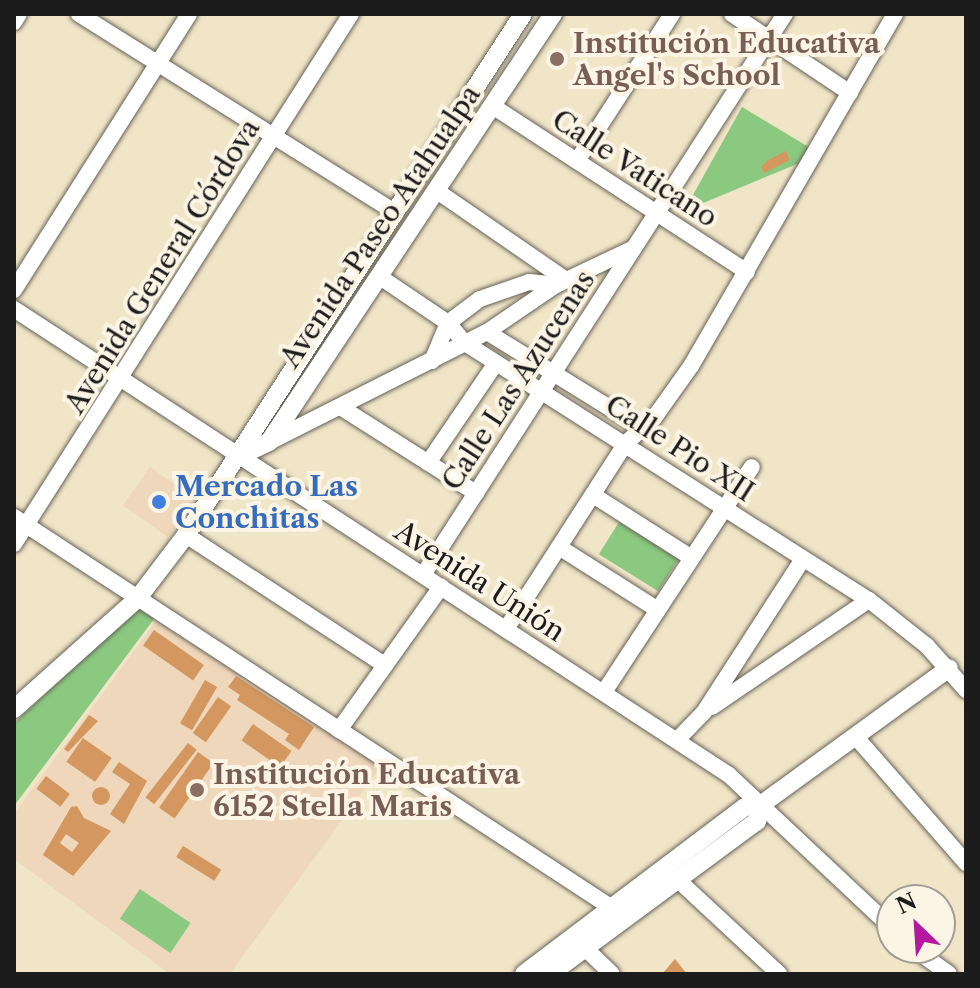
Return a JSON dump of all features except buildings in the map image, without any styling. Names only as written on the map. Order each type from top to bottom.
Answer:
[{"type":"street","points":[[14,22],[19,14]]},
{"type":"street","points":[[79,14],[396,213]]},
{"type":"street","points":[[14,290],[189,14]]},
{"type":"street","name":"Avenida General Córdova","points":[[14,544],[20,521],[123,378],[351,14]]},
{"type":"street","name":"Avenida Paseo Atahualpa","points":[[14,709],[138,598],[186,535],[242,455],[523,14]]},
{"type":"street","name":"Avenida Paseo Atahualpa","points":[[242,455],[269,442],[553,14]]},
{"type":"street","points":[[577,161],[672,14]]},
{"type":"street","points":[[732,14],[850,93]]},
{"type":"street","name":"Calle Las Azucenas","points":[[423,575],[785,14]]},
{"type":"street","points":[[506,629],[626,443],[671,397],[747,272],[895,14]]},
{"type":"street","name":"Calle Vaticano","points":[[494,107],[747,272]]},
{"type":"street","points":[[437,191],[561,282]]},
{"type":"street","points":[[269,442],[342,408],[487,332],[561,282],[634,248]]},
{"type":"street","name":"Calle Pio XII","points":[[380,277],[448,323],[465,343],[869,600],[949,668],[966,690]]},
{"type":"street","points":[[432,361],[448,323],[507,287],[561,282]]},
{"type":"street","name":"Avenida Unión","points":[[14,309],[677,740],[762,804],[876,913]]},
{"type":"street","name":"Calle Pio XII","points":[[487,332],[642,428]]},
{"type":"street","points":[[428,463],[496,363]]},
{"type":"street","points":[[342,408],[476,493]]},
{"type":"street","points":[[604,692],[752,467]]},
{"type":"street","points":[[593,495],[692,558]]},
{"type":"street","points":[[20,521],[612,908]]},
{"type":"street","points":[[186,535],[385,665]]},
{"type":"street","points":[[559,547],[658,610]]},
{"type":"street","points":[[677,740],[704,712],[803,559]]},
{"type":"street","points":[[339,730],[441,587]]},
{"type":"street","points":[[704,712],[869,600]]},
{"type":"street","points":[[524,974],[745,807],[762,804],[949,668]]},
{"type":"street","points":[[855,736],[966,863]]},
{"type":"street","points":[[550,974],[757,821],[762,804]]},
{"type":"street","points":[[678,880],[779,974]]},
{"type":"street","points":[[585,948],[612,974]]},
{"type":"shaded area","name":"Mercado Las Conchitas","points":[[150,467],[195,499],[168,537],[123,506]]},
{"type":"shaded area","name":"Institución Educativa 6152 Stella Maris","points":[[156,621],[381,766],[230,974],[170,974],[14,859],[14,814]]},
{"type":"green space","points":[[742,107],[812,149],[802,162],[684,211]]},
{"type":"green space","points":[[619,522],[678,559],[658,591],[599,554]]},
{"type":"green space","points":[[140,607],[154,619],[14,806],[14,723]]},
{"type":"green space","points":[[140,889],[191,923],[170,953],[120,919]]},
{"type":"place","name":"Institución Educativa Angel's School","points":[[557,59]]},
{"type":"place","name":"Mercado Las Conchitas","points":[[159,502]]},
{"type":"place","name":"Institución Educativa 6152 Stella Maris","points":[[197,790]]}]
